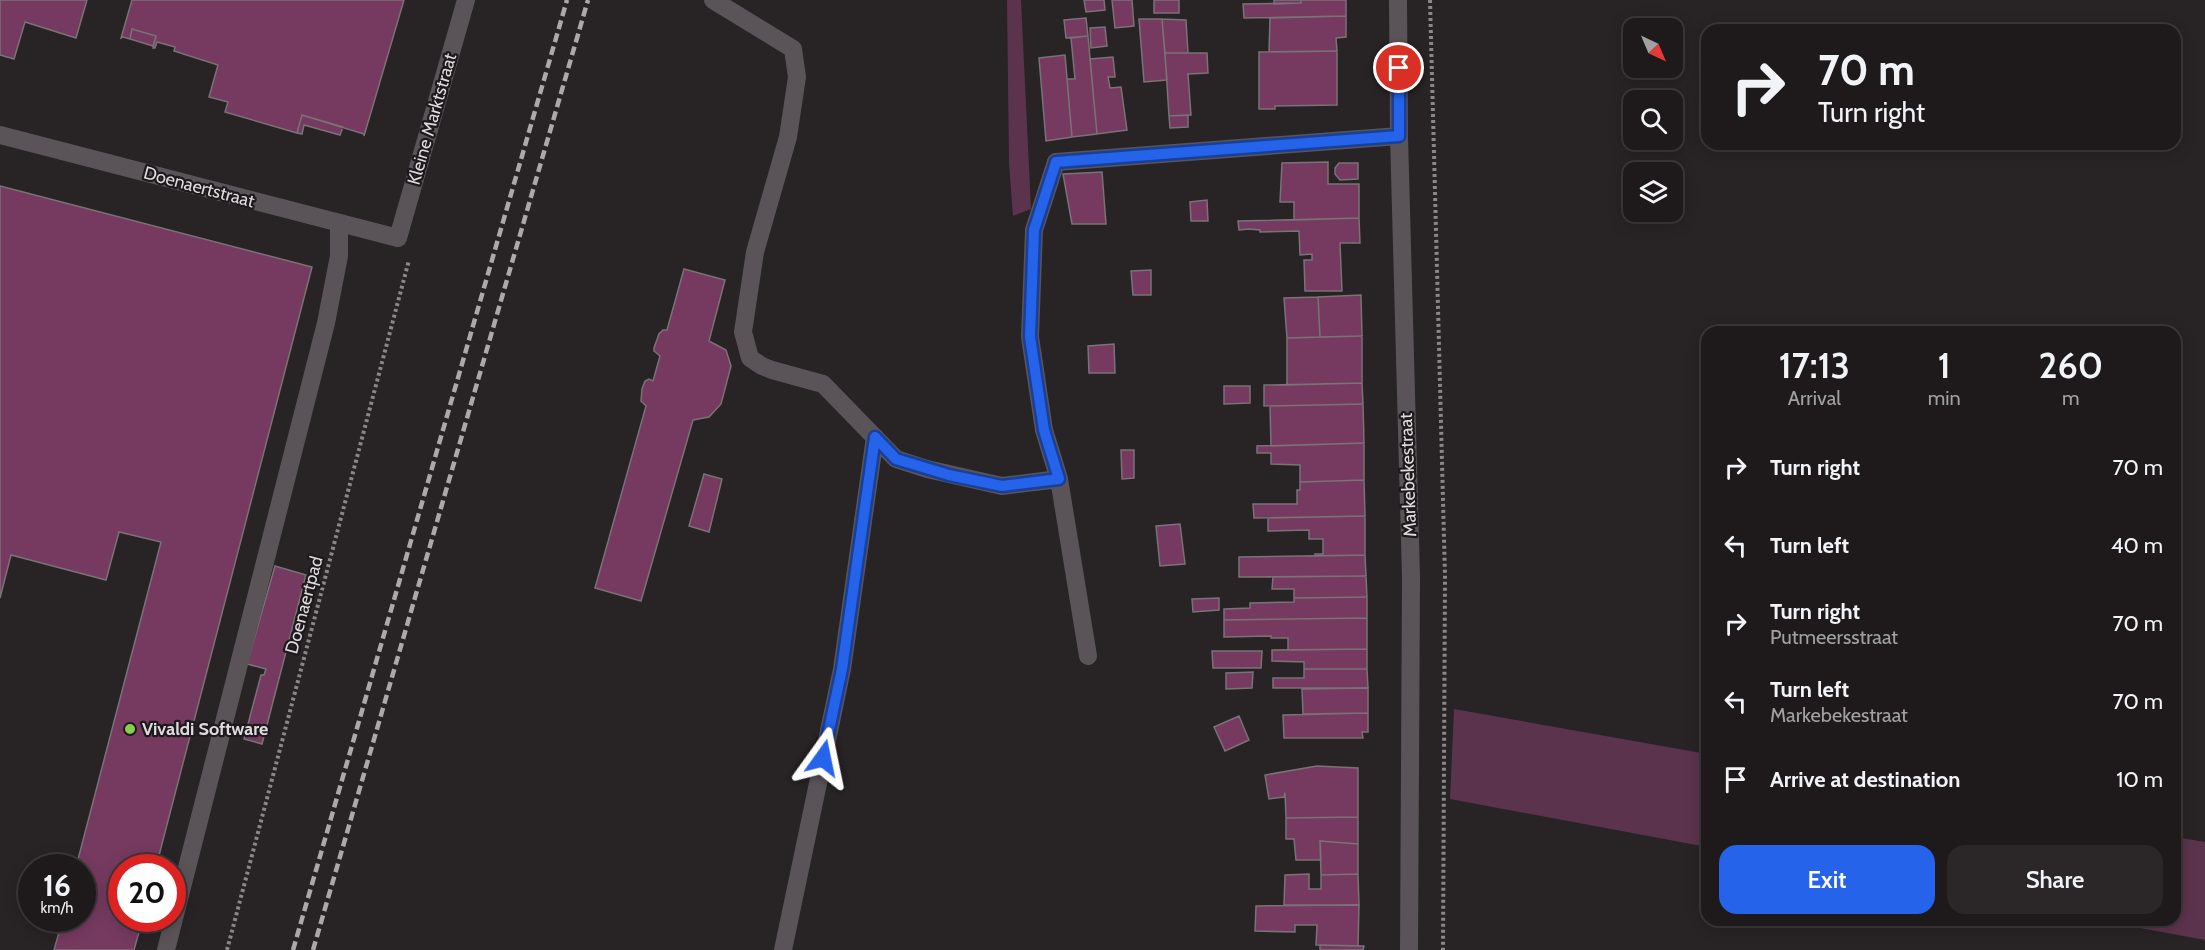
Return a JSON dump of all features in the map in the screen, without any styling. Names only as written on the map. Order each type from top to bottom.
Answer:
[{"type":"street","name":"Kleine Marktstraat","points":[[398,238],[466,0]]},
{"type":"street","points":[[713,0],[794,49],[796,68],[788,137],[755,252],[743,332],[750,358],[762,366],[823,384],[896,459],[949,475],[1002,486],[1059,479]]},
{"type":"street","name":"Markebekestraat","points":[[1398,0],[1399,136],[1411,577],[1408,950]]},
{"type":"street","name":"Doenaertstraat","points":[[0,135],[398,238]]},
{"type":"street","points":[[1088,656],[1059,479],[1044,430],[1030,337],[1034,230],[1056,162],[1399,136]]},
{"type":"street","points":[[166,950],[326,323],[339,256],[339,223]]},
{"type":"street","points":[[783,950],[842,669],[875,437]]},
{"type":"path","points":[[1430,0],[1445,577],[1443,950]]},
{"type":"path","name":"Doenaertpad","points":[[227,950],[407,268]]},
{"type":"shaded area","points":[[1007,0],[1021,0],[1031,209],[1013,216],[1009,163]]},
{"type":"shaded area","points":[[1454,709],[1701,753],[1701,846],[1450,799]]},
{"type":"shaded area","points":[[2181,838],[2205,842],[2205,940],[2129,926],[2181,926]]},
{"type":"building","points":[[0,0],[87,0],[76,38],[25,22],[14,59],[0,55]]},
{"type":"building","points":[[132,0],[404,0],[364,136],[364,134],[302,115],[297,133],[225,112],[228,102],[209,97],[218,65],[174,51],[175,47],[157,42],[153,48],[156,36],[132,29],[130,39],[121,38]]},
{"type":"building","points":[[1084,0],[1104,0],[1105,10],[1086,12]]},
{"type":"building","points":[[1112,0],[1132,0],[1134,26],[1115,28]]},
{"type":"building","points":[[1154,0],[1179,0],[1179,13],[1154,13]]},
{"type":"building","points":[[1274,0],[1301,0],[1301,3],[1274,4]]},
{"type":"building","points":[[1301,0],[1346,0],[1346,16],[1244,18],[1243,4],[1301,3]]},
{"type":"building","points":[[1346,16],[1346,37],[1336,38],[1337,51],[1269,52],[1270,18]]},
{"type":"building","points":[[1086,18],[1088,36],[1066,38],[1064,20]]},
{"type":"building","points":[[1139,19],[1162,19],[1167,80],[1144,82]]},
{"type":"building","points":[[1162,19],[1186,20],[1188,53],[1165,53]]},
{"type":"building","points":[[1105,27],[1107,46],[1091,48],[1090,28]]},
{"type":"building","points":[[132,29],[156,36],[153,46],[130,39]]},
{"type":"building","points":[[1088,36],[1097,134],[1072,137],[1067,79],[1075,79],[1071,38]]},
{"type":"building","points":[[1337,51],[1337,105],[1275,106],[1275,109],[1259,109],[1259,52]]},
{"type":"building","points":[[1165,53],[1207,53],[1208,73],[1188,74],[1191,115],[1169,116]]},
{"type":"building","points":[[1065,55],[1072,137],[1046,141],[1039,58]]},
{"type":"building","points":[[1113,57],[1115,77],[1108,77],[1110,88],[1121,87],[1127,130],[1097,134],[1090,59]]},
{"type":"building","points":[[302,115],[343,127],[340,135],[304,125],[302,134],[297,133]]},
{"type":"building","points":[[1188,115],[1188,127],[1170,128],[1169,116]]},
{"type":"building","points":[[1328,162],[1328,184],[1359,184],[1359,218],[1294,220],[1294,202],[1280,202],[1282,163]]},
{"type":"building","points":[[1339,163],[1358,163],[1358,179],[1340,180],[1335,174],[1335,168]]},
{"type":"building","points":[[1102,172],[1106,224],[1072,224],[1063,174]]},
{"type":"building","points":[[0,186],[312,267],[159,854],[108,854],[108,932],[139,932],[134,950],[54,950],[59,932],[96,932],[96,854],[79,854],[161,542],[119,532],[106,580],[11,555],[0,598]]},
{"type":"building","points":[[1207,200],[1208,221],[1191,221],[1190,202]]},
{"type":"building","points":[[1359,218],[1360,243],[1340,243],[1342,291],[1305,291],[1304,260],[1312,260],[1312,254],[1300,255],[1299,231],[1239,230],[1238,221]]},
{"type":"building","points":[[684,269],[725,280],[709,341],[726,350],[731,366],[721,404],[709,417],[693,420],[641,601],[595,588],[646,406],[641,401],[642,389],[645,381],[649,379],[653,381],[660,356],[654,348],[659,334],[667,330]]},
{"type":"building","points":[[1151,270],[1151,295],[1133,295],[1131,271]]},
{"type":"building","points":[[1361,295],[1362,336],[1320,337],[1318,297]]},
{"type":"building","points":[[1318,297],[1320,337],[1287,338],[1284,298]]},
{"type":"building","points":[[1362,336],[1362,383],[1287,385],[1287,338]]},
{"type":"building","points":[[1114,344],[1115,373],[1089,373],[1088,346]]},
{"type":"building","points":[[1362,383],[1363,404],[1264,406],[1264,385]]},
{"type":"building","points":[[1224,386],[1250,386],[1250,403],[1224,404]]},
{"type":"building","points":[[1363,404],[1364,443],[1271,446],[1270,406]]},
{"type":"building","points":[[1364,443],[1364,480],[1300,482],[1300,465],[1271,464],[1271,453],[1257,453],[1257,446]]},
{"type":"building","points":[[1121,450],[1134,450],[1134,478],[1122,479]]},
{"type":"building","points":[[704,474],[722,479],[709,532],[689,526]]},
{"type":"building","points":[[1364,480],[1365,516],[1254,518],[1253,504],[1297,504],[1297,490],[1300,490],[1300,482]]},
{"type":"building","points":[[1365,516],[1365,555],[1315,556],[1315,554],[1323,554],[1323,539],[1309,539],[1309,530],[1268,531],[1268,518]]},
{"type":"building","points":[[1180,524],[1185,564],[1160,566],[1156,526]]},
{"type":"building","points":[[1365,555],[1366,576],[1239,577],[1239,557]]},
{"type":"building","points":[[275,566],[306,575],[262,744],[244,739],[261,675],[264,675],[266,669],[247,664]]},
{"type":"building","points":[[1366,576],[1367,597],[1294,598],[1294,589],[1272,589],[1273,577]]},
{"type":"building","points":[[1367,597],[1367,618],[1224,620],[1224,609],[1250,608],[1250,603],[1294,602],[1294,598]]},
{"type":"building","points":[[1219,598],[1219,610],[1193,612],[1192,599]]},
{"type":"building","points":[[1367,618],[1367,649],[1288,650],[1288,638],[1224,637],[1224,620]]},
{"type":"building","points":[[1367,649],[1367,669],[1304,669],[1304,662],[1272,661],[1272,650]]},
{"type":"building","points":[[1212,651],[1262,651],[1261,668],[1213,668]]},
{"type":"building","points":[[1304,669],[1367,669],[1368,688],[1273,688],[1273,678],[1304,678]]},
{"type":"building","points":[[1253,672],[1252,688],[1226,689],[1226,673]]},
{"type":"building","points":[[1368,688],[1368,713],[1303,714],[1302,689]]},
{"type":"building","points":[[1368,713],[1368,732],[1362,732],[1363,738],[1284,738],[1283,715]]},
{"type":"building","points":[[1239,716],[1249,740],[1225,751],[1214,727]]},
{"type":"building","points":[[1317,766],[1358,768],[1358,817],[1286,818],[1285,793],[1284,797],[1269,799],[1265,775]]},
{"type":"building","points":[[1358,817],[1358,844],[1320,841],[1321,860],[1296,860],[1294,839],[1286,839],[1286,818]]},
{"type":"building","points":[[1320,841],[1358,844],[1358,874],[1321,875]]},
{"type":"building","points":[[1309,874],[1309,889],[1321,889],[1321,875],[1358,874],[1359,905],[1284,905],[1285,875]]},
{"type":"building","points":[[1359,905],[1358,946],[1316,945],[1317,925],[1295,925],[1295,932],[1255,931],[1256,906]]},
{"type":"building","points":[[1320,945],[1364,946],[1363,950],[1320,950]]},
{"type":"railway","points":[[293,950],[567,0]]},
{"type":"railway","points":[[313,950],[588,0]]},
{"type":"place","name":"Vivaldi Software","points":[[130,729]]},
{"type":"route","points":[[823,758],[842,669],[875,437],[896,459],[927,470],[1002,486],[1059,479],[1044,430],[1030,337],[1034,230],[1056,162],[1399,136],[1399,68]]}]
